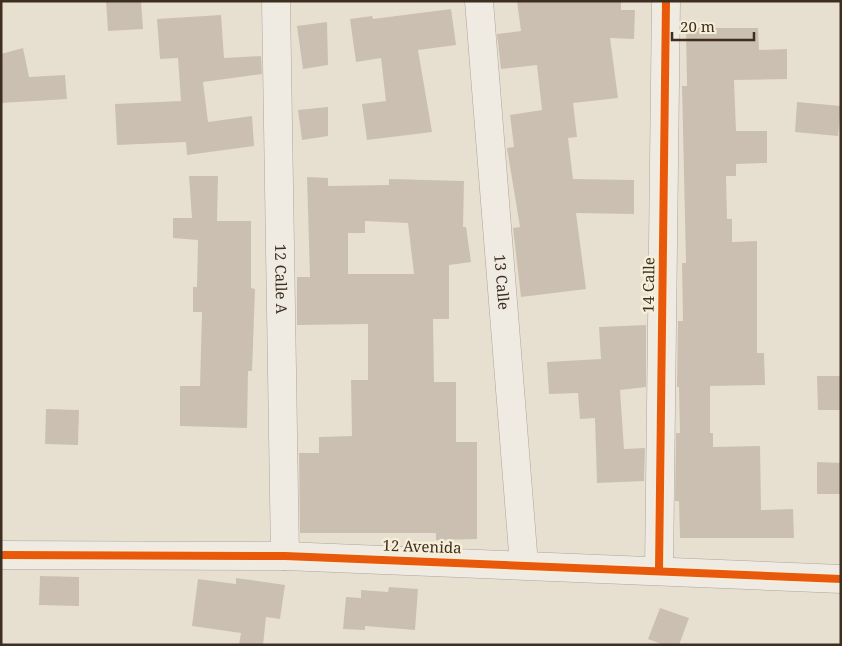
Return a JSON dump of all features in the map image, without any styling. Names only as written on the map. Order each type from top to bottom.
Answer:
[{"type":"street","name":"12 Calle A","points":[[276,1],[285,556]]},
{"type":"street","name":"13 Calle","points":[[479,1],[524,565]]},
{"type":"street","name":"14 Calle","points":[[658,570],[666,1]]},
{"type":"street","name":"12 Avenida","points":[[1,555],[285,556],[841,579]]},
{"type":"building","points":[[106,1],[141,1],[143,29],[108,31]]},
{"type":"building","points":[[517,1],[621,1],[621,10],[635,10],[634,39],[610,38],[618,98],[573,103],[577,137],[568,138],[573,179],[634,180],[634,214],[576,213],[586,289],[521,297],[513,228],[520,227],[507,148],[514,147],[510,115],[542,110],[537,65],[501,69],[497,34],[521,31]]},
{"type":"building","points":[[451,9],[456,45],[418,50],[432,132],[367,140],[362,104],[386,101],[381,58],[356,62],[350,19],[372,16],[373,19]]},
{"type":"building","points":[[221,15],[224,58],[261,56],[262,74],[203,82],[208,122],[252,116],[254,146],[187,155],[186,142],[117,145],[115,104],[181,101],[178,58],[160,59],[157,19]]},
{"type":"building","points":[[327,22],[328,65],[303,69],[297,26]]},
{"type":"building","points":[[686,28],[758,28],[759,50],[787,49],[787,79],[734,80],[736,131],[767,131],[767,163],[736,164],[736,176],[726,176],[727,219],[732,219],[732,242],[757,241],[757,353],[764,353],[765,385],[710,386],[710,433],[713,433],[713,447],[760,446],[761,510],[793,509],[794,538],[680,538],[679,501],[675,501],[676,433],[680,433],[679,387],[677,387],[678,321],[683,321],[682,263],[686,263],[682,86],[687,86]]},
{"type":"building","points":[[23,48],[29,77],[65,75],[67,99],[1,103],[1,54]]},
{"type":"building","points":[[797,102],[841,106],[838,136],[795,132]]},
{"type":"building","points":[[328,107],[328,136],[302,140],[298,110]]},
{"type":"building","points":[[189,176],[218,176],[217,221],[251,221],[251,288],[255,289],[252,371],[248,371],[247,428],[180,426],[180,386],[200,386],[202,312],[193,312],[193,287],[197,287],[198,240],[173,238],[173,218],[192,218]]},
{"type":"building","points":[[307,177],[328,178],[328,186],[389,185],[389,179],[464,181],[463,227],[466,227],[471,262],[449,265],[449,319],[433,319],[434,382],[456,382],[456,442],[477,442],[477,539],[436,540],[436,533],[300,533],[299,453],[319,453],[319,437],[352,436],[351,380],[368,380],[368,324],[297,325],[297,277],[310,277]],"holes":[[[365,221],[408,223],[414,274],[348,274],[348,233],[365,233]]]},
{"type":"building","points":[[646,325],[646,387],[620,390],[624,449],[645,448],[644,481],[597,483],[595,418],[580,419],[578,393],[549,394],[547,362],[601,359],[599,327]]},
{"type":"building","points":[[817,376],[840,376],[841,410],[818,410]]},
{"type":"building","points":[[46,409],[79,410],[78,445],[45,444]]},
{"type":"building","points":[[817,462],[841,463],[841,494],[817,494]]},
{"type":"building","points":[[40,576],[79,577],[79,606],[39,605]]},
{"type":"building","points":[[236,578],[285,585],[280,619],[266,617],[263,645],[239,645],[241,633],[192,626],[198,579],[236,584]]},
{"type":"building","points":[[389,587],[418,589],[415,630],[365,626],[365,630],[343,629],[346,597],[361,598],[361,590],[388,592]]},
{"type":"building","points":[[660,608],[689,618],[679,645],[664,645],[648,639]]},
{"type":"cycle path","points":[[659,570],[666,1]]},
{"type":"cycle path","points":[[1,555],[285,556],[841,579]]}]
